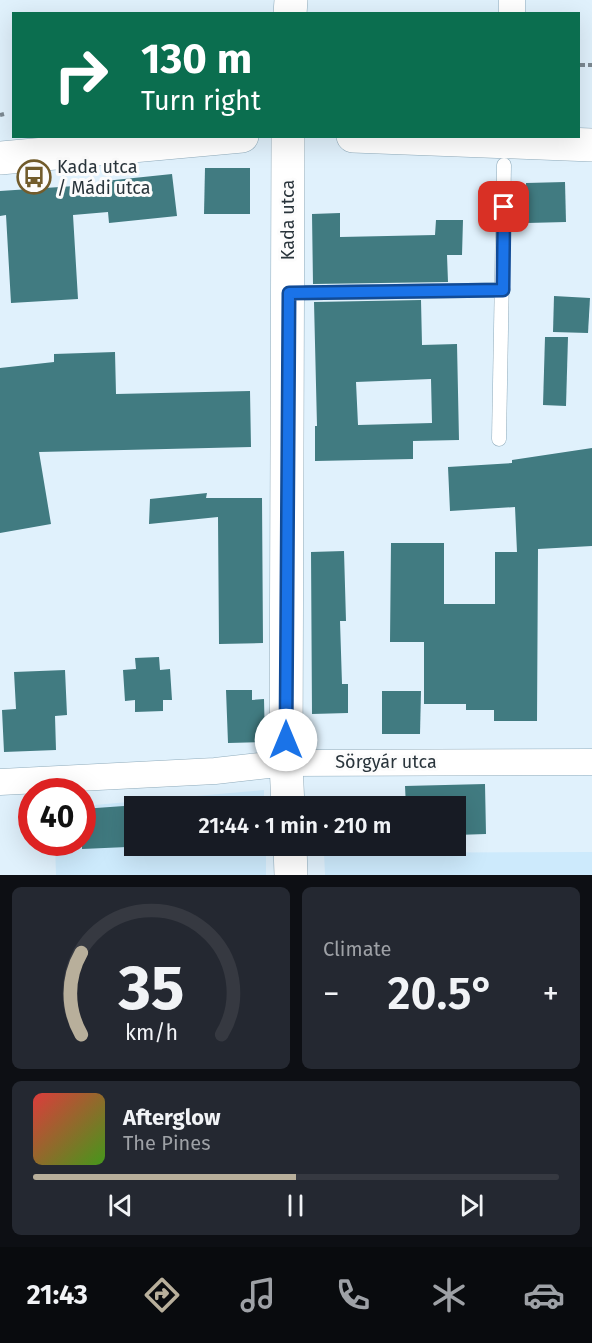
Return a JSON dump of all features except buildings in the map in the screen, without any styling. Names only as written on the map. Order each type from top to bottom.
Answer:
[{"type":"street","points":[[0,158],[220,138]]},
{"type":"street","name":"Kada utca","points":[[288,138],[288,796]]},
{"type":"street","points":[[379,138],[509,148],[592,145]]},
{"type":"street","name":"Sörgyár utca","points":[[0,782],[215,771],[286,763],[592,762]]},
{"type":"street","points":[[290,856],[291,875]]},
{"type":"lane","points":[[499,439],[509,148]]},
{"type":"lane","points":[[289,293],[503,290]]},
{"type":"shaded area","points":[[264,790],[264,796],[196,796]]},
{"type":"shaded area","points":[[124,802],[124,856],[266,856],[266,875],[56,875],[55,856],[96,856],[96,805]]},
{"type":"shaded area","points":[[466,852],[592,852],[592,875],[325,875],[324,856],[466,856]]},
{"type":"place","name":"Kada utca / Mádi utca","points":[[34,177]]},
{"type":"route","points":[[286,740],[289,293],[503,290],[504,207]]}]
